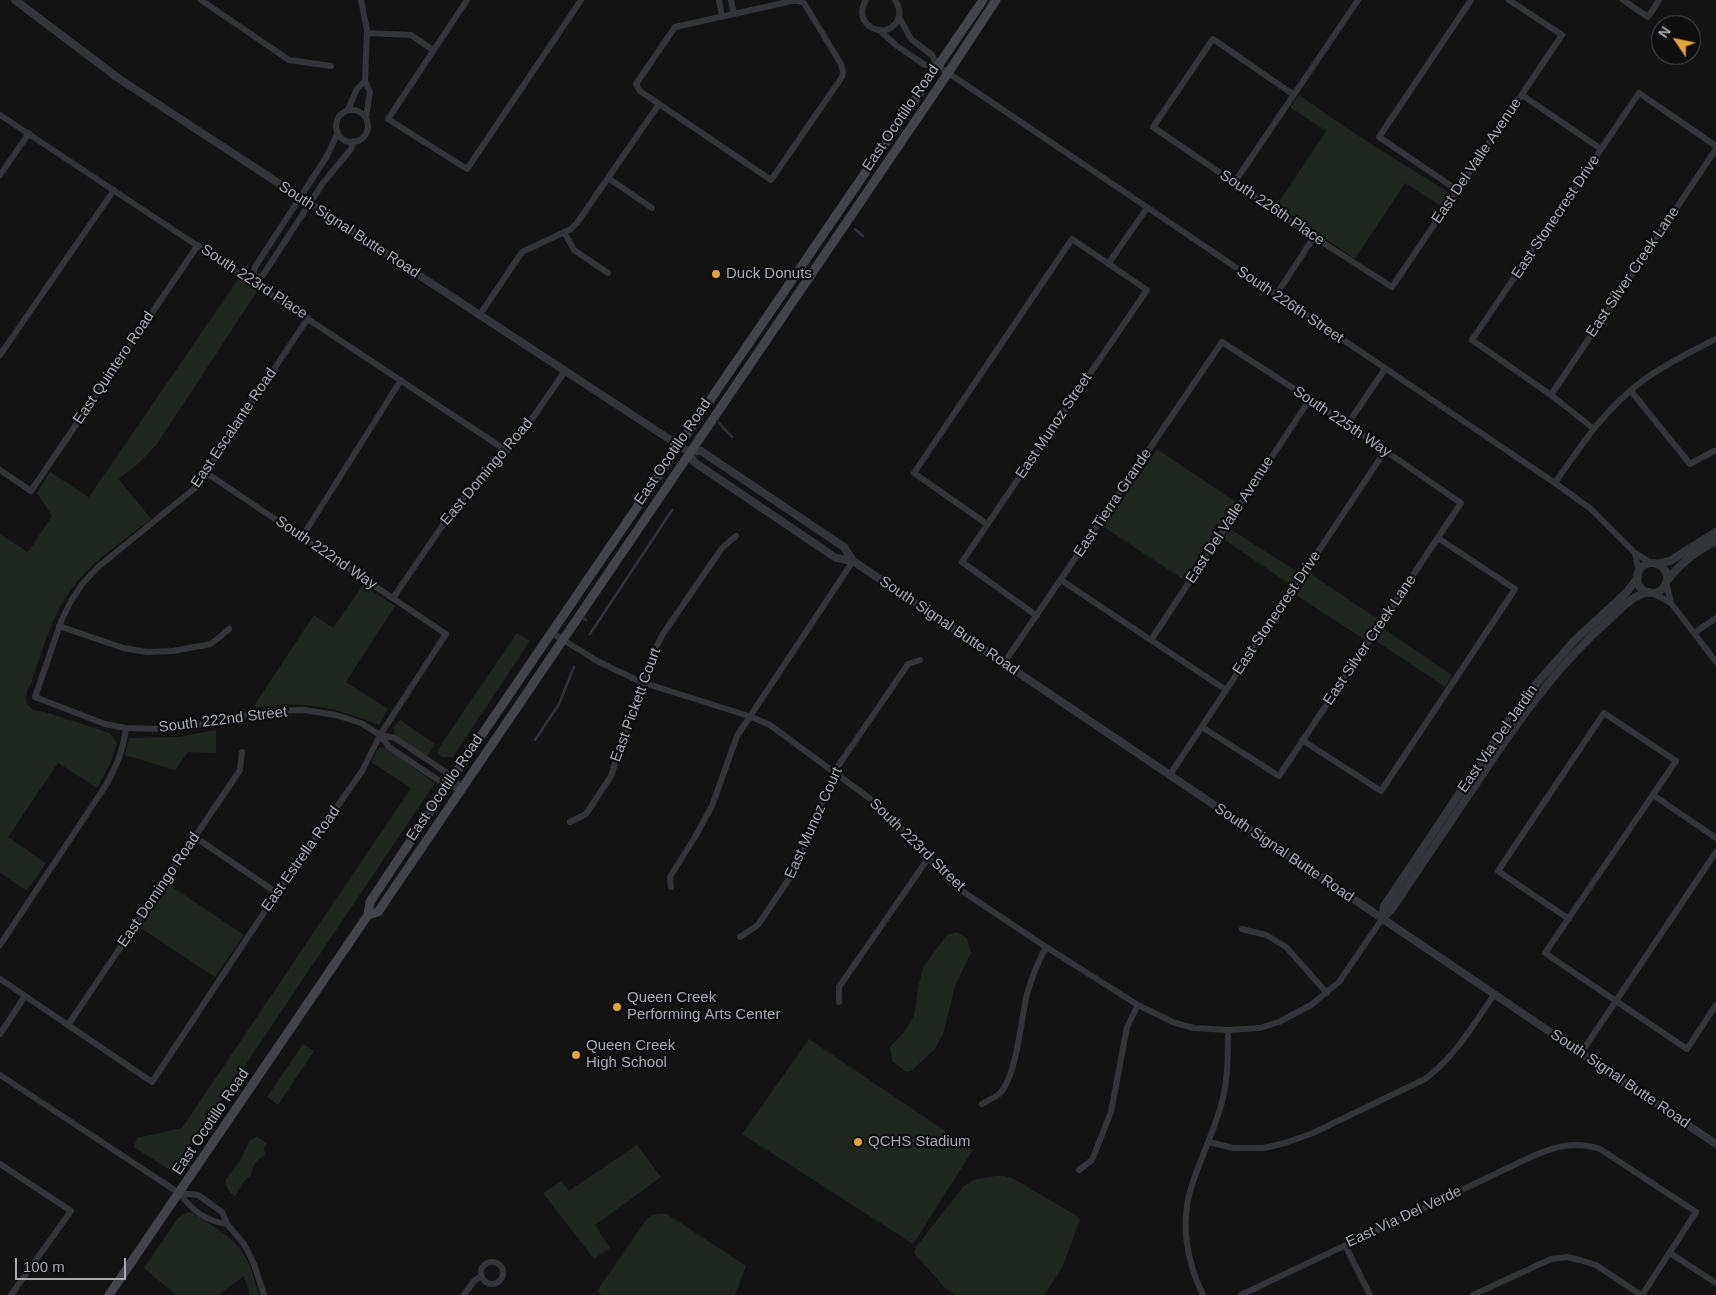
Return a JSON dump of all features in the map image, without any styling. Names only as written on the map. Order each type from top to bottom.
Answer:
[{"type":"main road","name":"East Ocotillo Road","points":[[109,1295],[368,915],[370,902],[453,777],[983,0]]},
{"type":"main road","name":"East Ocotillo Road","points":[[368,915],[378,912],[996,0]]},
{"type":"street","name":"South Signal Butte Road","points":[[15,0],[118,78],[689,452],[694,462],[836,558],[853,561]]},
{"type":"street","points":[[361,0],[366,33],[365,80],[370,92],[366,118]]},
{"type":"street","points":[[467,0],[388,118],[467,169],[582,0]]},
{"type":"street","points":[[719,0],[722,16]]},
{"type":"street","points":[[731,0],[734,14]]},
{"type":"street","points":[[861,0],[862,14],[870,27],[879,30],[897,46],[925,64],[938,66]]},
{"type":"street","points":[[862,8],[866,0]]},
{"type":"street","points":[[895,0],[899,6],[899,17],[912,39],[932,55],[938,66]]},
{"type":"street","points":[[1234,182],[1358,0]]},
{"type":"street","points":[[1457,190],[1379,137],[1471,0]]},
{"type":"street","name":"East Del Valle Avenue","points":[[1392,287],[1562,35],[1509,0]]},
{"type":"street","points":[[1623,0],[1648,17],[1660,0]]},
{"type":"street","points":[[205,1],[289,60],[331,66]]},
{"type":"street","points":[[802,1],[843,68],[842,77],[771,180],[640,91],[637,86],[637,81],[674,28],[722,16],[802,1]]},
{"type":"street","points":[[879,30],[892,27],[899,17]]},
{"type":"street","points":[[366,33],[393,33],[411,36],[433,50]]},
{"type":"street","name":"South 226th Place","points":[[1294,95],[1213,39],[1153,127],[1314,237],[1392,287]]},
{"type":"street","name":"South 226th Street","points":[[938,66],[1591,509],[1635,554],[1654,564]]},
{"type":"street","points":[[348,110],[360,112],[368,123],[366,133],[359,140],[346,140],[336,128],[338,119],[348,110],[357,89],[365,80]]},
{"type":"street","name":"East Stonecrest Drive","points":[[1551,395],[1472,340],[1639,93],[1716,147]]},
{"type":"street","points":[[1522,94],[1602,149]]},
{"type":"street","points":[[479,316],[522,252],[564,232],[577,223],[659,104]]},
{"type":"street","name":"South 223rd Place","points":[[0,115],[507,451]]},
{"type":"street","points":[[252,281],[255,268],[327,156],[338,132]]},
{"type":"street","points":[[0,175],[29,134]]},
{"type":"street","points":[[252,281],[262,275],[323,183],[351,149],[354,141]]},
{"type":"street","name":"East Silver Creek Lane","points":[[1551,395],[1716,147]]},
{"type":"street","points":[[608,178],[652,208]]},
{"type":"street","points":[[0,355],[114,190]]},
{"type":"street","points":[[987,524],[914,473],[1072,239],[1108,264],[1147,208]]},
{"type":"street","points":[[564,232],[574,250],[608,273]]},
{"type":"street","points":[[1276,295],[1314,237]]},
{"type":"street","name":"East Quintero Road","points":[[0,470],[31,491],[198,245]]},
{"type":"street","name":"East Munoz Street","points":[[1037,616],[962,562],[1147,290],[1108,264]]},
{"type":"street","name":"East Escalante Road","points":[[35,698],[59,626],[75,595],[98,567],[194,488],[308,318]]},
{"type":"street","points":[[1555,484],[1594,429],[1631,391],[1664,366],[1716,339]]},
{"type":"street","name":"South 225th Way","points":[[1222,342],[1310,399],[1461,503]]},
{"type":"street","name":"East Tierra Grande","points":[[1004,663],[1222,342]]},
{"type":"street","points":[[1347,425],[1385,369]]},
{"type":"street","name":"East Domingo Road","points":[[393,598],[456,506],[525,429],[565,371]]},
{"type":"street","points":[[302,537],[401,380]]},
{"type":"street","points":[[1631,391],[1690,464],[1716,450]]},
{"type":"street","points":[[1551,395],[1594,429]]},
{"type":"street","name":"East Del Valle Avenue","points":[[1151,640],[1310,399]]},
{"type":"street","name":"South Signal Butte Road","points":[[689,452],[701,451],[844,547],[853,561],[1716,1144]]},
{"type":"street","name":"East Stonecrest Drive","points":[[1169,776],[1385,451]]},
{"type":"street","name":"South 222nd Way","points":[[205,472],[446,634]]},
{"type":"street","name":"East Silver Creek Lane","points":[[1202,727],[1279,776],[1461,503]]},
{"type":"street","points":[[1638,575],[1643,566],[1670,561],[1716,532]]},
{"type":"street","name":"East Pickett Court","points":[[570,822],[586,814],[611,776],[641,682],[663,634],[722,548],[736,536]]},
{"type":"street","points":[[1302,740],[1381,791],[1515,589],[1438,538]]},
{"type":"street","points":[[1650,592],[1661,590],[1676,569],[1688,558],[1716,541]]},
{"type":"street","points":[[1635,554],[1640,585],[1671,603]]},
{"type":"street","points":[[671,888],[670,876],[712,806],[737,736],[853,561]]},
{"type":"street","points":[[1654,564],[1666,573],[1671,603],[1716,662]]},
{"type":"street","name":"East Via Del Jardin","points":[[1382,918],[1384,906],[1530,692],[1575,640],[1627,592],[1638,575]]},
{"type":"street","points":[[1061,580],[1226,690]]},
{"type":"street","name":"East Via Del Jardin","points":[[1228,1030],[1260,1028],[1280,1022],[1303,1010],[1339,982],[1382,918],[1391,910],[1519,720],[1543,689],[1571,656],[1624,605],[1638,595],[1650,592]]},
{"type":"street","points":[[1694,633],[1716,618]]},
{"type":"street","points":[[59,626],[123,648],[147,652],[173,651],[211,644],[228,629]]},
{"type":"street","name":"South 223rd Street","points":[[552,632],[599,662],[641,682],[749,716],[770,725],[876,803],[954,885],[1046,947],[1160,1017],[1194,1028],[1228,1030]]},
{"type":"street","name":"East Estrella Road","points":[[68,1025],[152,1082],[277,893],[362,771],[380,735],[446,634]]},
{"type":"street","name":"East Munoz Court","points":[[740,937],[758,925],[791,876],[804,850],[834,772],[908,664],[920,660]]},
{"type":"street","name":"South 222nd Street","points":[[35,698],[105,724],[126,728],[161,729],[190,727],[268,711],[304,710],[336,715],[361,723],[380,735],[389,747],[447,786],[461,789]]},
{"type":"street","points":[[1568,919],[1498,871],[1604,713],[1676,761],[1545,954],[1687,1049],[1716,1005]]},
{"type":"street","points":[[0,945],[106,785],[118,763],[126,728]]},
{"type":"street","name":"South 222nd Street","points":[[380,735],[396,738],[453,777],[461,789]]},
{"type":"street","name":"East Domingo Road","points":[[68,1025],[240,770],[242,752]]},
{"type":"street","points":[[1653,795],[1716,838]]},
{"type":"street","points":[[195,837],[277,893]]},
{"type":"street","points":[[1581,1053],[1716,852]]},
{"type":"street","points":[[839,1002],[839,987],[929,857]]},
{"type":"street","points":[[1242,929],[1266,935],[1286,947],[1327,993]]},
{"type":"street","points":[[982,1104],[1000,1094],[1010,1074],[1034,970],[1046,947]]},
{"type":"street","points":[[0,979],[68,1025]]},
{"type":"street","points":[[1209,1142],[1233,1148],[1264,1148],[1286,1143],[1313,1133],[1425,1079],[1441,1067],[1456,1051],[1494,994]]},
{"type":"street","points":[[0,1034],[25,996]]},
{"type":"street","points":[[1079,1170],[1092,1160],[1111,1112],[1127,1027],[1138,1005]]},
{"type":"street","points":[[1203,1295],[1188,1257],[1186,1233],[1187,1208],[1191,1188],[1222,1103],[1228,1068],[1228,1030]]},
{"type":"street","points":[[0,1075],[180,1193],[190,1207],[214,1222],[227,1224]]},
{"type":"street","name":"East Via Del Verde","points":[[1241,1295],[1533,1156],[1554,1147],[1569,1144],[1587,1145],[1600,1149],[1696,1212],[1670,1253]]},
{"type":"street","points":[[0,1164],[71,1211],[11,1295]]},
{"type":"street","points":[[180,1193],[198,1195],[222,1212],[227,1224],[244,1244],[254,1264],[264,1295]]},
{"type":"street","points":[[1345,1246],[1370,1295]]},
{"type":"street","points":[[1473,1295],[1551,1259],[1567,1257],[1596,1265],[1642,1295],[1670,1253],[1716,1283]]},
{"type":"street","points":[[464,1295],[473,1282],[482,1276]]},
{"type":"shaded area","points":[[1299,95],[1360,137],[1448,192],[1449,195],[1441,206],[1405,183],[1355,259],[1277,205],[1326,131],[1290,107]]},
{"type":"shaded area","points":[[239,278],[258,290],[157,444],[140,462],[119,479],[151,519],[94,564],[69,593],[55,617],[27,691],[27,704],[33,710],[45,712],[110,733],[117,743],[110,764],[97,788],[58,763],[8,837],[46,863],[27,891],[0,873],[0,534],[28,552],[52,516],[37,493],[50,472],[89,497]]},
{"type":"shaded area","points":[[1157,449],[1236,502],[1184,580],[1104,527]]},
{"type":"shaded area","points":[[1230,529],[1299,573],[1291,585],[1223,539]]},
{"type":"shaded area","points":[[1311,574],[1379,620],[1365,640],[1296,595]]},
{"type":"shaded area","points":[[363,585],[395,606],[346,682],[388,709],[379,725],[349,714],[319,707],[288,704],[256,708],[255,704],[314,615],[333,628]]},
{"type":"shaded area","points":[[1384,629],[1452,675],[1445,687],[1376,641]]},
{"type":"shaded area","points":[[517,633],[530,641],[453,757],[442,757],[438,754],[438,749]]},
{"type":"shaded area","points":[[400,720],[435,744],[427,757],[394,735],[393,727]]},
{"type":"shaded area","points":[[216,730],[216,753],[188,752],[175,770],[125,755],[129,738],[178,737]]},
{"type":"shaded area","points":[[385,747],[435,783],[173,1172],[134,1147],[137,1138],[182,1128],[411,788],[371,762],[379,748]]},
{"type":"shaded area","points":[[168,884],[244,935],[215,977],[139,927]]},
{"type":"shaded area","points":[[957,932],[967,938],[971,953],[955,986],[943,1034],[935,1049],[911,1071],[906,1072],[892,1061],[890,1047],[904,1032],[913,1018],[918,986],[924,966],[947,935]]},
{"type":"shaded area","name":"QCHS Stadium","points":[[809,1039],[973,1150],[913,1244],[742,1134]]},
{"type":"shaded area","points":[[303,1044],[314,1051],[278,1105],[267,1097]]},
{"type":"shaded area","points":[[257,1137],[267,1143],[264,1148],[265,1155],[253,1166],[251,1176],[246,1179],[235,1196],[228,1189],[226,1179],[240,1161],[249,1141]]},
{"type":"shaded area","points":[[637,1145],[661,1177],[595,1225],[610,1248],[594,1259],[543,1193],[561,1181],[569,1191]]},
{"type":"shaded area","points":[[1005,1176],[1014,1179],[1077,1216],[1080,1220],[1062,1268],[1044,1295],[956,1295],[945,1288],[914,1253],[916,1247],[963,1187],[973,1180]]},
{"type":"shaded area","points":[[188,1212],[193,1213],[221,1231],[234,1242],[249,1264],[259,1295],[250,1295],[244,1276],[219,1295],[176,1295],[144,1268],[178,1218]]},
{"type":"shaded area","points":[[667,1214],[746,1266],[735,1295],[601,1295],[597,1291],[646,1220],[652,1215]]},
{"type":"waterway","points":[[855,229],[863,236]]},
{"type":"waterway","points":[[719,423],[732,437]]},
{"type":"waterway","points":[[590,634],[672,510]]},
{"type":"waterway","points":[[535,740],[559,704],[574,667]]},
{"type":"place","name":"Duck Donuts","points":[[716,274]]},
{"type":"place","name":"Queen Creek Performing Arts Center","points":[[617,1007]]},
{"type":"place","name":"Queen Creek High School","points":[[576,1055]]},
{"type":"place","name":"QCHS Stadium","points":[[858,1142]]}]
